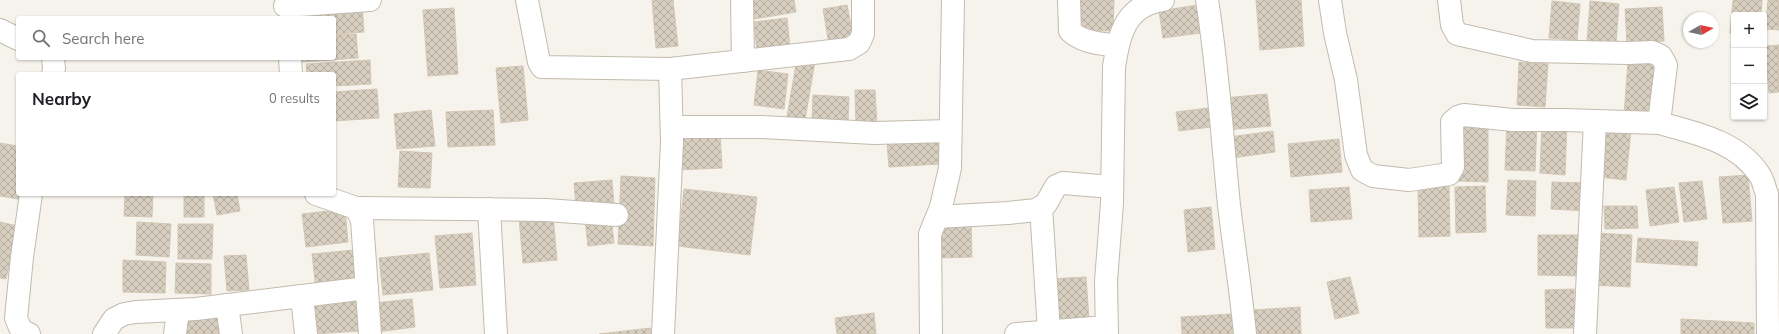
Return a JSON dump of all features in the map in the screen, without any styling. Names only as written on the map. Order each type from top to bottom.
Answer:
[{"type":"street","points":[[286,8],[370,0]]},
{"type":"street","points":[[527,0],[538,62],[542,67],[670,69],[849,49],[859,43],[863,34],[863,0]]},
{"type":"street","points":[[742,0],[743,61]]},
{"type":"street","points":[[931,334],[930,234],[937,217],[950,168],[953,0]]},
{"type":"street","points":[[1069,0],[1070,31],[1076,37],[1084,40],[1117,46]]},
{"type":"street","points":[[1016,334],[1049,331],[1106,330],[1106,281],[1112,187],[1114,67],[1117,46],[1126,20],[1139,9],[1163,0]]},
{"type":"street","points":[[1207,0],[1215,48],[1229,206],[1239,273],[1245,334]]},
{"type":"street","points":[[1330,0],[1335,34],[1346,80],[1356,155],[1362,170],[1373,176],[1409,180],[1449,174],[1453,166],[1452,122],[1458,117],[1464,115],[1513,120],[1659,123],[1707,136],[1742,154],[1759,174],[1767,194],[1768,334]]},
{"type":"street","points":[[1449,0],[1452,25],[1457,34],[1532,51],[1621,53],[1652,52],[1661,56],[1666,65],[1666,79],[1659,123]]},
{"type":"street","points":[[0,30],[16,38]]},
{"type":"street","points":[[53,60],[53,72]]},
{"type":"street","points":[[290,60],[291,72]]},
{"type":"street","points":[[663,334],[672,127],[670,69]]},
{"type":"street","points":[[1585,334],[1595,121]]},
{"type":"street","points":[[672,127],[761,128],[874,133],[950,131]]},
{"type":"street","points":[[937,217],[1036,210],[1046,204],[1056,186],[1063,183],[1112,187]]},
{"type":"street","points":[[29,334],[21,330],[16,318],[22,257],[31,196]]},
{"type":"street","points":[[322,196],[356,208],[489,209],[617,215]]},
{"type":"street","points":[[1041,207],[1049,331]]},
{"type":"street","points":[[356,208],[362,220],[370,334]]},
{"type":"street","points":[[489,209],[496,334]]},
{"type":"street","points":[[104,334],[114,319],[124,314],[227,305],[367,288]]},
{"type":"street","points":[[302,296],[306,334]]},
{"type":"street","points":[[227,305],[231,334]]},
{"type":"street","points":[[175,334],[178,310]]},
{"type":"building","points":[[652,0],[673,0],[678,46],[656,48]]},
{"type":"building","points":[[751,0],[794,0],[796,12],[754,19]]},
{"type":"building","points":[[1075,0],[1114,0],[1113,31],[1074,30]]},
{"type":"building","points":[[1256,0],[1301,0],[1304,46],[1260,50]]},
{"type":"building","points":[[1733,0],[1762,0],[1761,12],[1732,12]]},
{"type":"building","points":[[1768,0],[1779,0],[1779,30],[1767,29]]},
{"type":"building","points":[[1552,1],[1580,4],[1577,40],[1549,38]]},
{"type":"building","points":[[1590,1],[1619,4],[1616,44],[1587,41]]},
{"type":"building","points":[[1204,4],[1208,32],[1163,38],[1159,11]]},
{"type":"building","points":[[362,5],[364,32],[336,34],[336,16],[294,16],[294,9]]},
{"type":"building","points":[[847,5],[854,40],[829,45],[823,9]]},
{"type":"building","points":[[1662,7],[1664,41],[1627,43],[1625,9]]},
{"type":"building","points":[[454,8],[458,74],[428,76],[423,10]]},
{"type":"building","points":[[787,18],[790,48],[757,52],[754,22]]},
{"type":"building","points":[[356,34],[358,58],[336,60],[336,35]]},
{"type":"building","points":[[1779,45],[1779,92],[1769,93],[1767,46]]},
{"type":"building","points":[[797,58],[815,61],[805,120],[787,117]]},
{"type":"building","points":[[302,60],[330,60],[302,62]]},
{"type":"building","points":[[370,60],[371,84],[336,86],[336,72],[307,72],[306,64]]},
{"type":"building","points":[[1628,61],[1656,63],[1651,117],[1624,115]]},
{"type":"building","points":[[1519,62],[1548,64],[1545,107],[1517,105]]},
{"type":"building","points":[[523,66],[528,120],[501,123],[496,68]]},
{"type":"building","points":[[758,70],[788,74],[784,109],[754,105]]},
{"type":"building","points":[[377,89],[379,118],[336,121],[336,92]]},
{"type":"building","points":[[855,90],[875,90],[877,125],[856,126]]},
{"type":"building","points":[[1267,94],[1271,126],[1226,130],[1223,98]]},
{"type":"building","points":[[813,95],[849,97],[848,122],[812,120]]},
{"type":"building","points":[[1208,108],[1211,127],[1179,131],[1176,112]]},
{"type":"building","points":[[431,110],[435,146],[397,149],[394,114]]},
{"type":"building","points":[[493,110],[495,145],[448,147],[446,112]]},
{"type":"building","points":[[1542,120],[1567,122],[1565,175],[1540,173]]},
{"type":"building","points":[[1459,121],[1488,121],[1488,182],[1459,181]]},
{"type":"building","points":[[1507,122],[1537,123],[1535,171],[1505,170]]},
{"type":"building","points":[[1603,127],[1631,130],[1626,180],[1598,177]]},
{"type":"building","points":[[1273,131],[1275,152],[1232,158],[1229,137]]},
{"type":"building","points":[[720,132],[722,168],[676,170],[674,134]]},
{"type":"building","points":[[1339,139],[1342,172],[1291,177],[1288,144]]},
{"type":"building","points":[[938,140],[940,164],[889,167],[887,143]]},
{"type":"building","points":[[0,143],[16,146],[16,196],[25,196],[24,200],[0,196]]},
{"type":"building","points":[[400,151],[432,153],[430,188],[398,187]]},
{"type":"building","points":[[1748,175],[1752,221],[1723,223],[1719,177]]},
{"type":"building","points":[[621,176],[655,178],[653,246],[618,244]]},
{"type":"building","points":[[612,180],[614,205],[576,207],[574,183]]},
{"type":"building","points":[[1508,180],[1536,181],[1535,216],[1506,215]]},
{"type":"building","points":[[1702,181],[1707,219],[1684,222],[1679,183]]},
{"type":"building","points":[[1552,182],[1588,183],[1586,211],[1551,209]]},
{"type":"building","points":[[1449,186],[1450,236],[1419,237],[1418,187]]},
{"type":"building","points":[[1485,186],[1486,232],[1456,233],[1455,187]]},
{"type":"building","points":[[1349,187],[1352,219],[1311,222],[1309,190]]},
{"type":"building","points":[[1674,187],[1679,222],[1650,226],[1646,190]]},
{"type":"building","points":[[684,189],[757,197],[750,255],[678,246]]},
{"type":"building","points":[[125,196],[153,196],[152,217],[124,216]]},
{"type":"building","points":[[184,196],[204,196],[204,217],[184,217]]},
{"type":"building","points":[[213,196],[237,196],[240,211],[217,215]]},
{"type":"building","points":[[1604,206],[1637,206],[1638,228],[1605,229]]},
{"type":"building","points":[[1211,207],[1215,249],[1188,252],[1184,210]]},
{"type":"building","points":[[345,209],[348,242],[306,247],[302,214]]},
{"type":"building","points":[[553,215],[557,260],[523,263],[519,218]]},
{"type":"building","points":[[611,217],[614,243],[588,246],[585,220]]},
{"type":"building","points":[[971,220],[972,257],[940,258],[938,221]]},
{"type":"building","points":[[0,222],[18,226],[6,279],[0,278]]},
{"type":"building","points":[[137,222],[171,224],[169,257],[136,255]]},
{"type":"building","points":[[178,224],[213,224],[212,259],[178,259]]},
{"type":"building","points":[[472,233],[476,285],[440,288],[435,236]]},
{"type":"building","points":[[1596,233],[1632,235],[1630,287],[1594,285]]},
{"type":"building","points":[[1538,235],[1582,235],[1581,276],[1538,275]]},
{"type":"building","points":[[1638,238],[1698,242],[1697,266],[1636,262]]},
{"type":"building","points":[[354,250],[358,285],[316,289],[312,254]]},
{"type":"building","points":[[429,253],[433,290],[383,295],[379,258]]},
{"type":"building","points":[[246,255],[249,290],[227,291],[224,256]]},
{"type":"building","points":[[123,260],[166,262],[165,293],[123,292]]},
{"type":"building","points":[[176,263],[211,264],[211,294],[175,293]]},
{"type":"building","points":[[1086,277],[1089,319],[1052,321],[1049,279]]},
{"type":"building","points":[[1350,277],[1359,313],[1335,319],[1327,282]]},
{"type":"building","points":[[1574,289],[1575,328],[1546,328],[1545,290]]},
{"type":"building","points":[[355,299],[359,331],[314,334],[310,304]]},
{"type":"building","points":[[412,299],[415,327],[377,332],[374,303]]},
{"type":"building","points":[[1300,307],[1301,334],[1255,334],[1253,310]]},
{"type":"building","points":[[874,313],[876,334],[837,334],[835,318]]},
{"type":"building","points":[[1232,314],[1233,334],[1182,334],[1181,317]]},
{"type":"building","points":[[181,316],[223,316],[223,334],[181,334]]},
{"type":"building","points":[[1681,319],[1754,323],[1754,334],[1681,334]]},
{"type":"building","points":[[650,328],[651,334],[599,334]]}]
